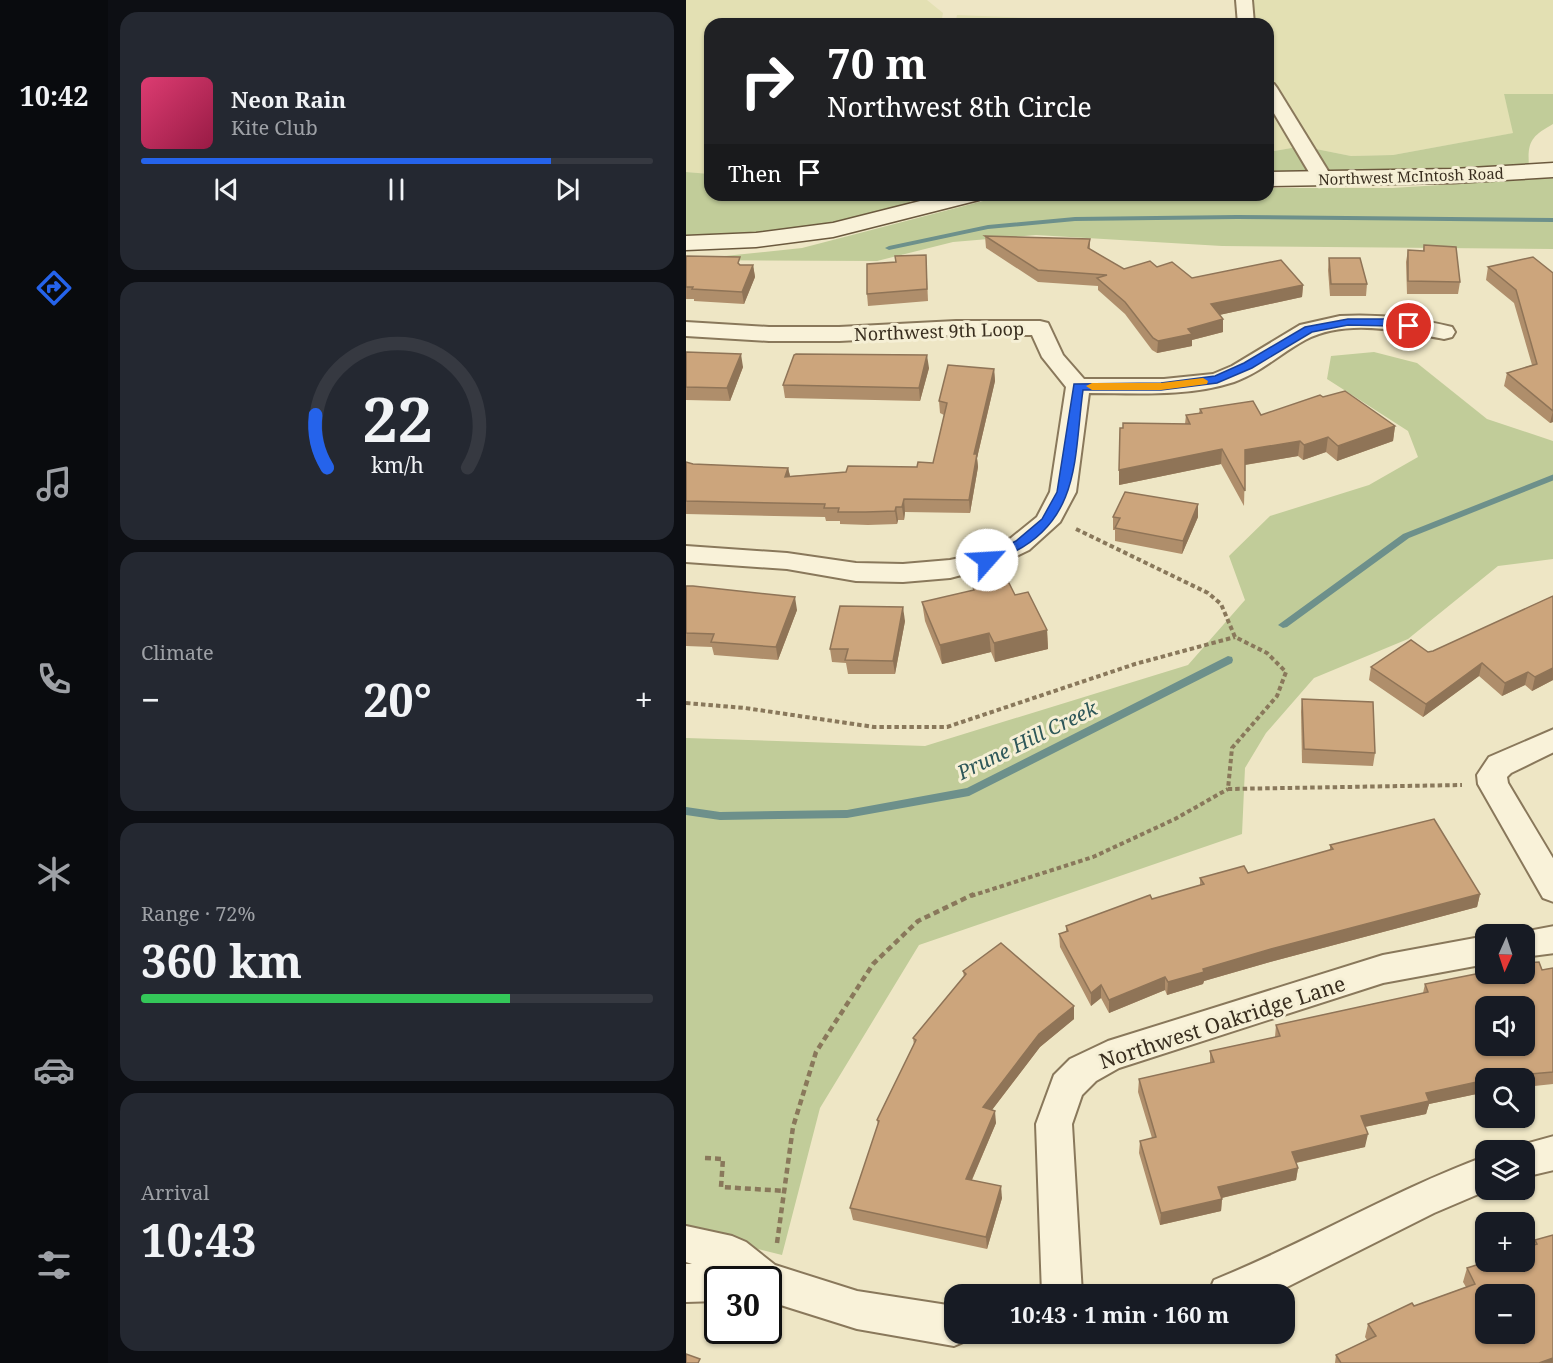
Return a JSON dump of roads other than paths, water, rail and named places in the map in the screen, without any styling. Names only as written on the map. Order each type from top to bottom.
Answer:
[{"type":"street","points":[[1244,0],[1246,18]]},
{"type":"street","points":[[1274,98],[1322,179]]},
{"type":"street","name":"Northwest McIntosh Road","points":[[1274,179],[1453,176],[1553,170]]},
{"type":"street","points":[[686,243],[756,240],[833,230],[947,201]]},
{"type":"street","points":[[686,554],[787,561],[856,572],[903,573],[950,568],[987,560],[1020,544],[1047,522],[1063,492],[1078,386],[1161,386],[1217,380],[1248,365],[1309,329],[1348,322],[1391,322],[1444,332]]},
{"type":"street","name":"Northwest 9th Loop","points":[[686,329],[769,334],[839,334],[956,327],[1040,328],[1053,357],[1078,386]]},
{"type":"street","points":[[1553,739],[1500,765],[1492,775],[1493,784],[1553,889]]},
{"type":"street","points":[[1535,942],[1553,939]]},
{"type":"street","name":"Northwest Oakridge Lane","points":[[1062,1284],[1054,1124],[1067,1086],[1083,1070],[1108,1056],[1383,969],[1475,952]]},
{"type":"street","points":[[1535,1157],[1553,1153]]},
{"type":"street","points":[[1255,1284],[1271,1278],[1447,1187],[1475,1177]]},
{"type":"street","points":[[686,1244],[732,1255],[757,1266]]},
{"type":"street","points":[[782,1277],[857,1310],[944,1324]]},
{"type":"street","points":[[686,1283],[704,1282]]},
{"type":"waterway","points":[[889,248],[988,227],[1075,219],[1237,217],[1554,220]]},
{"type":"waterway","name":"Prune Hill Creek","points":[[1283,625],[1406,536],[1554,477]]},
{"type":"waterway","name":"Prune Hill Creek","points":[[686,811],[720,816],[847,814],[969,792],[1228,660]]}]
